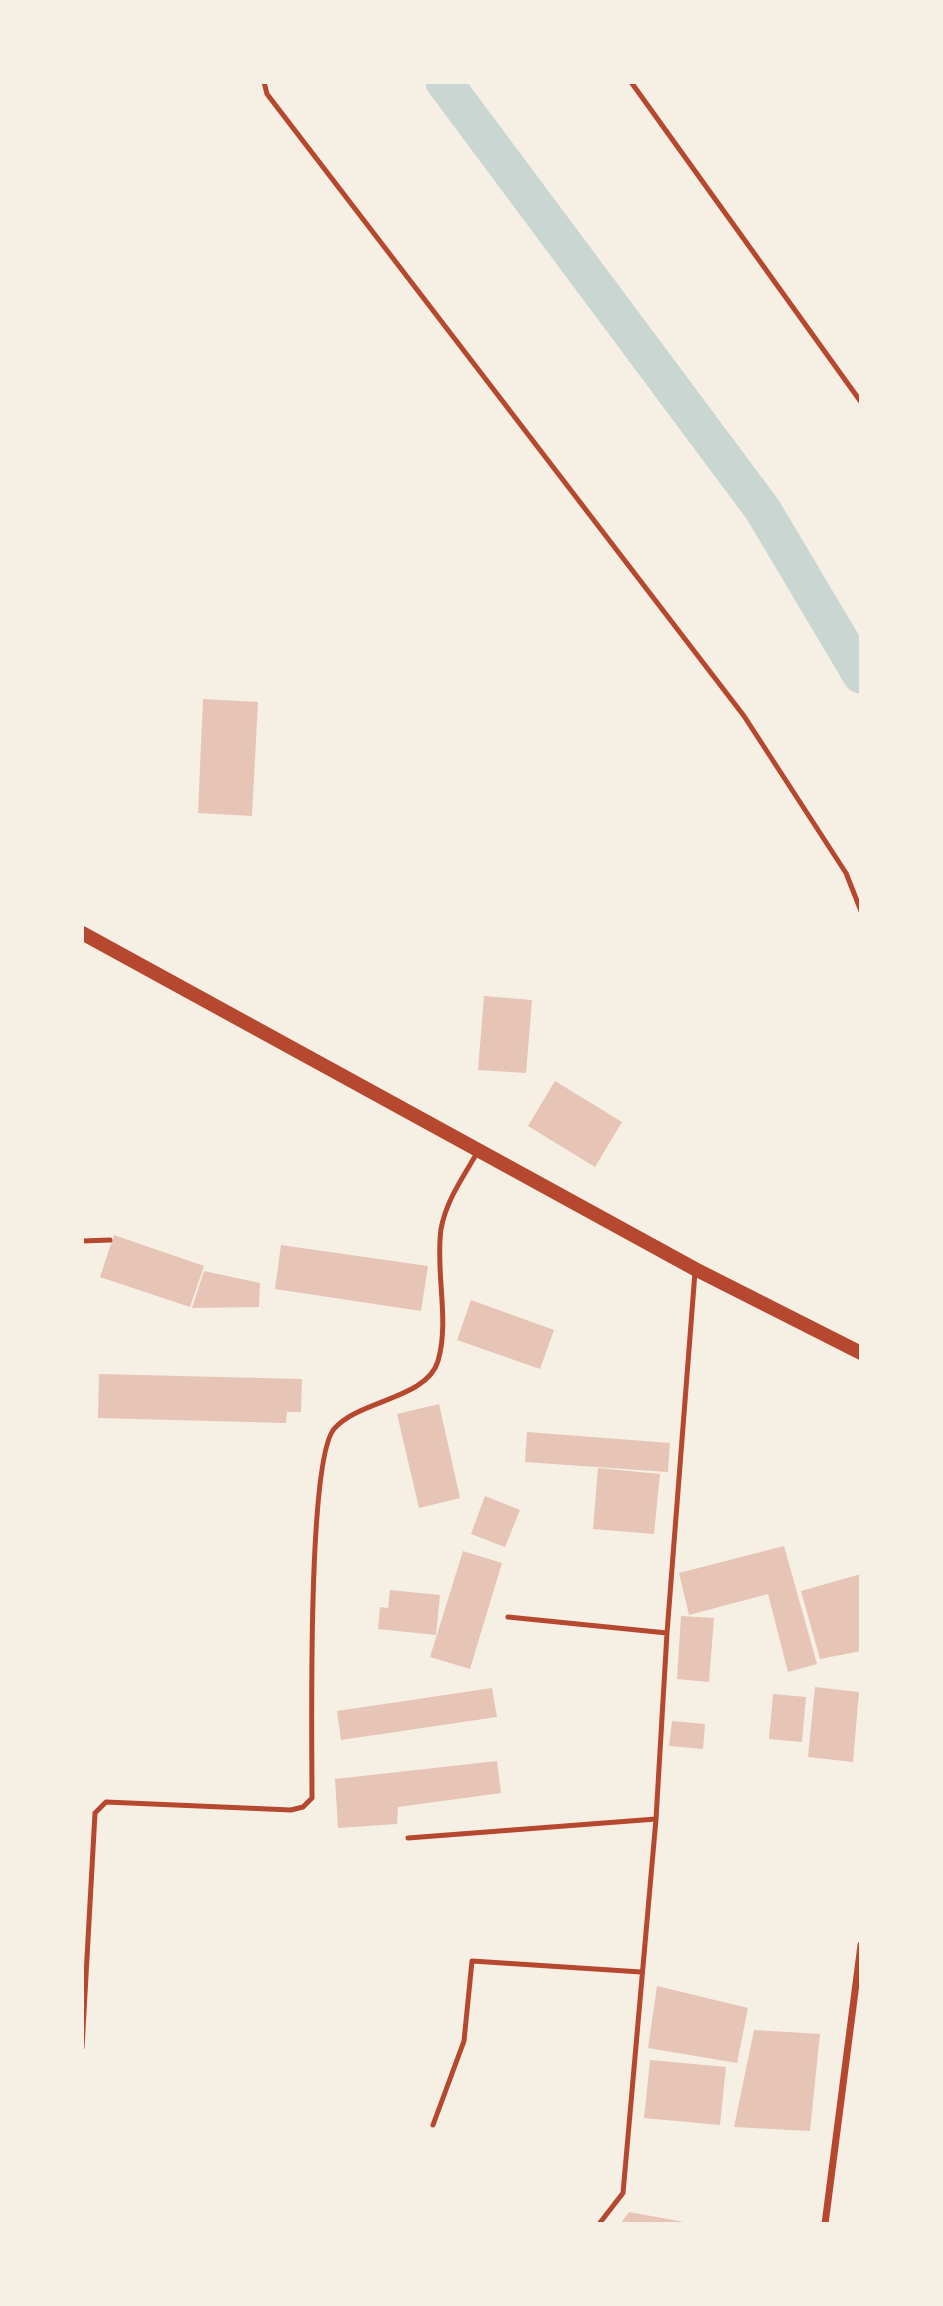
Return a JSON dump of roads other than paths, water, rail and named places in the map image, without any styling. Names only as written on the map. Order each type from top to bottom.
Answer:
[{"type":"main road","points":[[82,933],[480,1148],[695,1269],[861,1353]]},
{"type":"street","points":[[825,2224],[861,1945]]},
{"type":"lane","points":[[264,82],[267,94],[744,716],[846,873],[861,911]]},
{"type":"lane","points":[[631,82],[861,402]]},
{"type":"lane","points":[[82,2048],[95,1813],[106,1802],[291,1810],[303,1807],[312,1798],[313,1618],[319,1496],[326,1447],[333,1430],[346,1418],[426,1381],[438,1362],[441,1230],[448,1202],[480,1148]]},
{"type":"lane","points":[[82,1241],[110,1240]]},
{"type":"lane","points":[[599,2224],[623,2193],[656,1819],[667,1633],[695,1269]]},
{"type":"lane","points":[[508,1617],[667,1633]]},
{"type":"lane","points":[[408,1838],[656,1819]]},
{"type":"lane","points":[[433,2125],[464,2041],[472,1961],[641,1972]]},
{"type":"waterway","points":[[444,82],[763,510],[861,675]]}]
